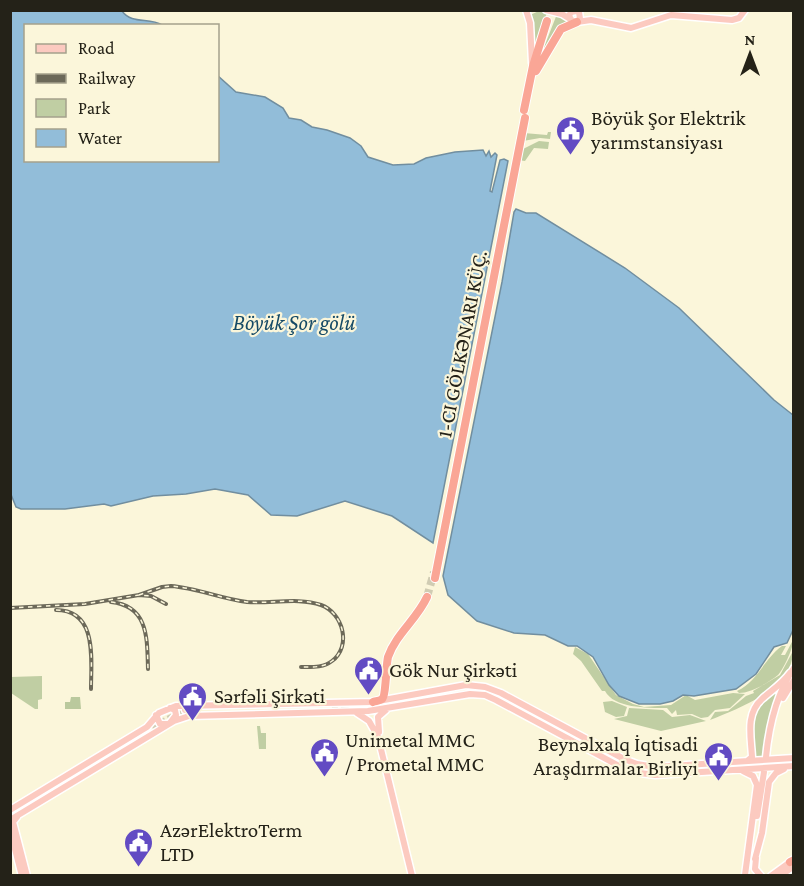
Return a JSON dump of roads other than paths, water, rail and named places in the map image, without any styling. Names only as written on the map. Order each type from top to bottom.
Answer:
[{"type":"highway","points":[[532,77],[561,28],[574,21]]},
{"type":"highway","points":[[435,575],[524,114],[532,77],[549,22]]},
{"type":"highway","points":[[373,702],[381,700],[384,696],[386,668],[393,647],[428,598],[393,653],[387,674],[387,688]]},
{"type":"main road","points":[[532,77],[530,23],[526,10],[533,11]]},
{"type":"main road","points":[[546,10],[562,14],[574,21],[591,20],[634,27],[671,15],[732,20],[739,18],[745,10]]},
{"type":"main road","points":[[552,10],[563,13],[577,11],[591,20]]},
{"type":"main road","points":[[574,21],[581,18],[577,11]]},
{"type":"main road","points":[[767,758],[775,711],[792,671]]},
{"type":"main road","points":[[747,761],[752,757],[750,724],[753,710],[792,671]]},
{"type":"main road","points":[[767,758],[778,712],[784,695],[794,680]]},
{"type":"main road","points":[[387,688],[390,693],[396,695],[421,694],[466,685],[485,687],[630,762],[648,766],[732,767],[749,773],[757,785],[747,875]]},
{"type":"main road","points":[[387,688],[389,696],[399,701],[399,705],[379,715],[377,723],[412,876]]},
{"type":"main road","points":[[409,701],[463,688],[484,689],[497,693],[603,758],[634,772],[647,775],[663,775],[712,766],[791,763]]},
{"type":"main road","points":[[484,689],[501,696]]},
{"type":"main road","points":[[409,701],[466,691],[501,696]]},
{"type":"main road","points":[[22,876],[13,822],[23,813],[152,729],[156,715],[166,709],[191,705],[331,708],[343,712],[391,709],[421,694]]},
{"type":"main road","points":[[343,712],[342,705],[350,703],[395,699],[409,701],[463,694],[501,696]]},
{"type":"main road","points":[[476,694],[491,697],[595,743]]},
{"type":"main road","points":[[191,705],[181,710],[183,715],[186,713],[331,708],[350,703]]},
{"type":"main road","points":[[156,715],[160,724],[169,724],[176,718],[176,712],[173,709],[166,709]]},
{"type":"main road","points":[[353,711],[369,721],[378,737],[412,876]]},
{"type":"main road","points":[[532,712],[550,725]]},
{"type":"main road","points":[[532,712],[618,763]]},
{"type":"main road","points":[[10,814],[18,806],[49,787],[152,729],[169,724],[186,713]]},
{"type":"main road","points":[[10,814],[152,729]]},
{"type":"main road","points":[[578,737],[636,767],[682,771],[702,770]]},
{"type":"main road","points":[[603,758],[641,771],[663,775]]},
{"type":"main road","points":[[641,771],[655,773],[732,767],[747,761],[767,758],[791,763]]},
{"type":"main road","points":[[661,766],[682,771],[791,763]]},
{"type":"main road","points":[[712,766],[765,770],[791,763]]},
{"type":"main road","points":[[755,859],[762,833],[770,779],[791,763]]},
{"type":"main road","points":[[747,875],[760,875],[755,866],[755,859],[765,770]]},
{"type":"main road","points":[[747,875],[765,770]]},
{"type":"main road","points":[[49,787],[68,780]]},
{"type":"main road","points":[[10,814],[56,792],[68,780]]},
{"type":"main road","points":[[32,804],[68,780]]},
{"type":"main road","points":[[10,814],[23,813]]},
{"type":"main road","points":[[14,835],[27,876]]},
{"type":"main road","points":[[771,876],[793,862]]},
{"type":"main road","points":[[780,876],[793,862]]},
{"type":"water","name":"Böyük Şor gölü","points":[[11,10],[122,11],[131,18],[160,24],[24,24],[24,162],[219,162],[219,77],[236,92],[265,97],[283,108],[289,118],[301,120],[312,127],[350,138],[361,146],[368,157],[393,165],[414,164],[426,158],[455,152],[483,150],[486,156],[489,151],[491,157],[495,153],[497,155],[490,191],[492,192],[500,160],[508,161],[433,543],[392,516],[345,501],[297,516],[271,515],[248,495],[215,489],[153,496],[111,506],[104,504],[65,509],[21,509],[16,507],[10,492]]},
{"type":"water","points":[[516,209],[526,213],[536,213],[625,268],[679,308],[774,400],[793,415],[793,630],[787,643],[774,647],[756,674],[736,689],[694,696],[683,695],[673,701],[660,704],[639,704],[619,696],[609,685],[593,657],[577,646],[568,646],[545,635],[514,633],[477,621],[448,595],[443,576]]},
{"type":"tunnel","points":[[427,597],[434,572]]},
{"type":"tunnel","points":[[374,705],[409,699]]},
{"type":"tunnel","points":[[332,709],[358,708]]},
{"type":"tunnel","points":[[152,727],[185,710]]},
{"type":"railway","points":[[139,595],[171,586],[247,602],[303,601],[321,605],[329,609],[339,622],[342,630],[342,647],[338,655],[325,665],[301,667]]},
{"type":"railway","points":[[10,608],[85,604],[139,595],[151,596],[166,604]]},
{"type":"railway","points":[[111,602],[133,610],[139,617],[146,636],[148,669]]},
{"type":"railway","points":[[56,610],[70,612],[86,627],[91,651],[91,689]]},
{"type":"place","name":"Böyük Şor Elektrik yarımstansiyası","points":[[570,156]]},
{"type":"place","name":"Gök Nur Şirkəti","points":[[368,696]]},
{"type":"place","name":"Sərfəli Şirkəti","points":[[193,722]]},
{"type":"place","name":"Unimetal MMC / Prometal MMC","points":[[324,778]]},
{"type":"place","name":"Beynəlxalq İqtisadi Araşdırmalar Birliyi","points":[[719,782]]},
{"type":"place","name":"AzərElektroTerm LTD","points":[[139,868]]}]
